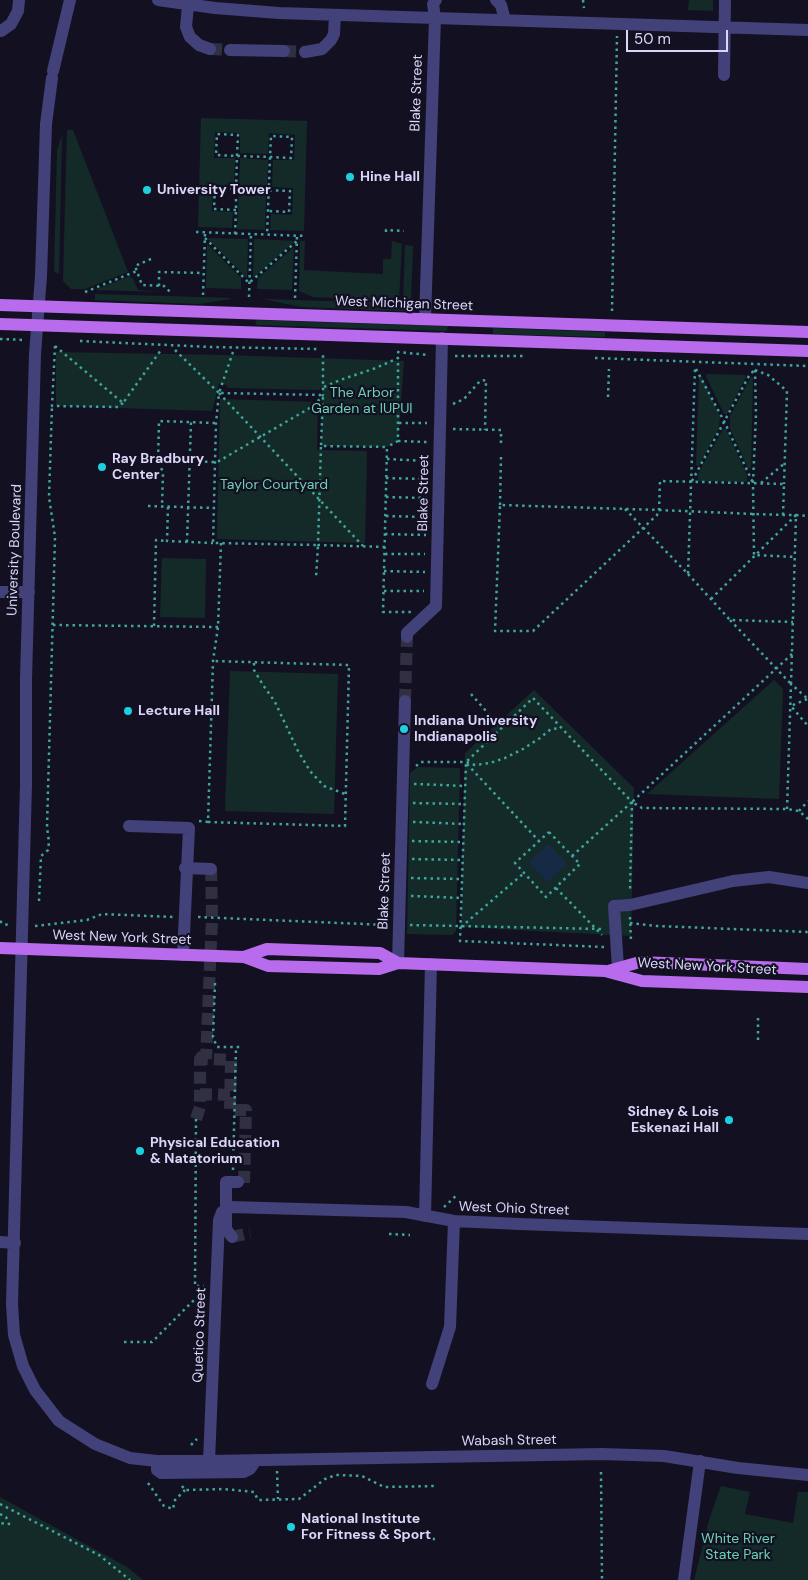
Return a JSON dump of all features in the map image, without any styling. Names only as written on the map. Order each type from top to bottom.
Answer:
[{"type":"main road","name":"West Michigan Street","points":[[0,305],[808,332]]},
{"type":"main road","points":[[0,324],[808,351]]},
{"type":"main road","name":"West New York Street","points":[[0,948],[244,957],[268,966],[379,969],[398,963],[611,970],[640,962],[808,969]]},
{"type":"main road","name":"West New York Street","points":[[611,970],[642,981],[808,987]]},
{"type":"street","points":[[1,31],[11,24],[18,11],[19,0]]},
{"type":"street","name":"University Boulevard","points":[[70,0],[53,74],[46,132],[39,306],[35,354],[12,1304],[14,1335],[23,1366],[35,1390],[59,1421],[95,1444],[130,1458],[157,1461],[209,1461]]},
{"type":"street","points":[[158,0],[188,5],[279,13],[808,30]]},
{"type":"street","name":"Blake Street","points":[[425,319],[435,18],[432,4],[436,0]]},
{"type":"street","points":[[496,0],[501,5],[505,20]]},
{"type":"street","points":[[724,75],[725,0]]},
{"type":"street","points":[[188,5],[186,27],[190,37],[199,45],[210,49]]},
{"type":"street","points":[[305,52],[322,49],[331,40],[334,34],[335,15]]},
{"type":"street","points":[[230,50],[284,52]]},
{"type":"street","points":[[471,339],[472,321]]},
{"type":"street","name":"Blake Street","points":[[430,612],[436,606],[442,338]]},
{"type":"street","points":[[0,592],[29,592]]},
{"type":"street","points":[[407,637],[408,633],[430,612]]},
{"type":"street","name":"Blake Street","points":[[398,963],[405,701]]},
{"type":"street","points":[[129,826],[189,828],[183,955]]},
{"type":"street","points":[[185,868],[211,869]]},
{"type":"street","points":[[611,970],[615,947],[614,906],[630,905],[732,881],[769,876],[808,883]]},
{"type":"street","points":[[425,1216],[431,964]]},
{"type":"street","points":[[232,1237],[226,1229],[226,1182],[236,1180]]},
{"type":"street","name":"West Ohio Street","points":[[222,1212],[230,1207],[406,1212],[454,1222],[808,1234]]},
{"type":"street","name":"Quetico Street","points":[[209,1461],[218,1220],[222,1212]]},
{"type":"street","points":[[432,1384],[450,1327],[454,1222]]},
{"type":"street","points":[[0,1242],[14,1243]]},
{"type":"street","name":"Wabash Street","points":[[209,1461],[602,1454],[664,1456],[738,1468],[808,1475]]},
{"type":"street","points":[[157,1461],[157,1470],[160,1473],[173,1473],[244,1472],[250,1469],[256,1460]]},
{"type":"street","points":[[684,1580],[700,1461]]},
{"type":"path","points":[[584,0],[584,8]]},
{"type":"path","points":[[612,311],[618,24]]},
{"type":"path","points":[[235,234],[236,189],[237,156],[238,135],[217,134],[216,155],[237,156],[270,157],[291,158],[292,137],[271,136],[270,157],[269,190],[267,235]]},
{"type":"path","points":[[236,210],[214,209],[215,188],[290,191],[289,212],[268,211]]},
{"type":"path","points":[[386,232],[386,230],[404,231]]},
{"type":"path","points":[[196,232],[306,236]]},
{"type":"path","points":[[203,295],[205,233]]},
{"type":"path","points":[[249,296],[251,234]]},
{"type":"path","points":[[295,298],[297,236]]},
{"type":"path","points":[[205,238],[249,283]]},
{"type":"path","points":[[249,283],[297,241]]},
{"type":"path","points":[[151,260],[135,266],[142,285],[164,286],[172,294]]},
{"type":"path","points":[[85,292],[137,271]]},
{"type":"path","points":[[159,286],[159,272],[203,273]]},
{"type":"path","points":[[0,339],[21,340]]},
{"type":"path","points":[[74,341],[211,347],[326,349]]},
{"type":"path","points":[[39,901],[41,856],[48,850],[49,842],[47,827],[55,537],[49,497],[54,346],[123,402]]},
{"type":"path","points":[[52,406],[118,407],[161,350]]},
{"type":"path","points":[[175,350],[219,393],[364,547]]},
{"type":"path","points":[[389,351],[430,356]]},
{"type":"path","points":[[213,543],[216,422],[219,393],[233,352]]},
{"type":"path","points":[[316,578],[323,355]]},
{"type":"path","points":[[454,356],[530,356]]},
{"type":"path","points":[[323,388],[398,358],[398,441]]},
{"type":"path","points":[[593,358],[808,366]]},
{"type":"path","points":[[688,574],[695,368],[724,421],[753,483]]},
{"type":"path","points":[[608,397],[609,369]]},
{"type":"path","points":[[692,482],[750,374],[755,370]]},
{"type":"path","points":[[755,370],[768,375],[787,391],[783,515]]},
{"type":"path","points":[[754,555],[755,370]]},
{"type":"path","points":[[447,404],[457,404],[480,381],[486,380],[484,430]]},
{"type":"path","points":[[219,393],[323,395]]},
{"type":"path","points":[[158,461],[215,462],[315,405],[323,395]]},
{"type":"path","points":[[162,507],[163,473],[158,461],[159,421],[216,422]]},
{"type":"path","points":[[187,542],[191,422]]},
{"type":"path","points":[[399,422],[427,423]]},
{"type":"path","points":[[446,429],[501,430],[501,445]]},
{"type":"path","points":[[321,446],[387,447],[398,441],[436,442]]},
{"type":"path","points":[[384,591],[431,592],[430,612],[384,612],[384,591],[384,571],[387,447]]},
{"type":"path","points":[[500,457],[495,631],[533,632],[657,515],[659,510],[660,481],[784,484]]},
{"type":"path","points":[[387,459],[435,461]]},
{"type":"path","points":[[759,484],[785,463]]},
{"type":"path","points":[[386,478],[435,480]]},
{"type":"path","points":[[386,497],[434,498]]},
{"type":"path","points":[[500,505],[808,516]]},
{"type":"path","points":[[148,506],[214,508]]},
{"type":"path","points":[[167,541],[168,507]]},
{"type":"path","points":[[626,509],[775,668],[807,699],[790,706]]},
{"type":"path","points":[[711,598],[796,515]]},
{"type":"path","points":[[787,809],[796,515]]},
{"type":"path","points":[[386,516],[433,517]]},
{"type":"path","points":[[385,534],[433,535]]},
{"type":"path","points":[[154,626],[156,540],[385,547]]},
{"type":"path","points":[[208,822],[213,661],[218,627],[221,543]]},
{"type":"path","points":[[385,554],[432,554]]},
{"type":"path","points":[[754,555],[795,557]]},
{"type":"path","points":[[384,571],[431,572]]},
{"type":"path","points":[[730,620],[793,622]]},
{"type":"path","points":[[53,625],[218,627]]},
{"type":"path","points":[[572,856],[792,654]]},
{"type":"path","points":[[191,821],[345,826],[349,665],[213,661]]},
{"type":"path","points":[[254,663],[254,670],[262,685],[275,702],[298,751],[310,771],[324,786],[345,795]]},
{"type":"path","points":[[471,694],[501,728]]},
{"type":"path","points":[[461,927],[466,762],[533,698],[632,802],[642,808],[787,809],[799,811],[808,819]]},
{"type":"path","points":[[790,706],[808,726]]},
{"type":"path","points":[[466,762],[476,765],[505,758],[530,745],[551,729],[556,722]]},
{"type":"path","points":[[551,729],[562,728]]},
{"type":"path","points":[[466,762],[539,841]]},
{"type":"path","points":[[410,784],[465,786]]},
{"type":"path","points":[[799,811],[808,801]]},
{"type":"path","points":[[630,923],[632,802]]},
{"type":"path","points":[[409,803],[464,804]]},
{"type":"path","points":[[409,822],[464,824]]},
{"type":"path","points":[[549,832],[580,864],[546,897],[515,863],[539,841],[549,832]]},
{"type":"path","points":[[409,841],[463,842]]},
{"type":"path","points":[[408,859],[463,860]]},
{"type":"path","points":[[461,927],[524,873]]},
{"type":"path","points":[[408,878],[462,879]]},
{"type":"path","points":[[556,888],[615,947]]},
{"type":"path","points":[[407,896],[462,898]]},
{"type":"path","points":[[42,926],[87,920],[102,914],[461,927],[597,929],[630,923],[657,926],[808,932]]},
{"type":"path","points":[[0,921],[3,924]]},
{"type":"path","name":"West New York Street","points":[[461,927],[460,941],[630,948],[630,923]]},
{"type":"path","points":[[215,983],[213,1037],[217,1047],[242,1047]]},
{"type":"path","points":[[758,1018],[758,1040]]},
{"type":"path","points":[[236,1047],[236,1180]]},
{"type":"path","points":[[194,1286],[196,1119]]},
{"type":"path","points":[[443,1208],[458,1194]]},
{"type":"path","points":[[389,1234],[410,1235]]},
{"type":"path","points":[[124,1342],[152,1342],[208,1286]]},
{"type":"path","points":[[601,1472],[602,1580]]},
{"type":"path","points":[[173,1473],[185,1490]]},
{"type":"path","points":[[277,1474],[278,1500]]},
{"type":"path","points":[[148,1483],[164,1506],[173,1508],[175,1500],[185,1490],[254,1492],[258,1500],[299,1499],[325,1479],[336,1475],[362,1476],[384,1487],[434,1486]]},
{"type":"path","points":[[0,1504],[99,1555],[130,1580]]},
{"type":"path","points":[[0,1514],[6,1517],[9,1524],[0,1523]]},
{"type":"path","points":[[408,1534],[416,1539],[435,1539]]},
{"type":"green space","points":[[689,0],[713,0],[713,11],[688,10]]},
{"type":"green space","points":[[201,118],[307,121],[304,231],[270,230],[271,214],[292,215],[293,188],[272,187],[273,160],[294,160],[295,135],[269,133],[268,154],[240,153],[240,133],[215,132],[214,158],[235,158],[234,186],[213,186],[212,211],[233,212],[232,228],[198,227]]},
{"type":"green space","points":[[67,130],[73,130],[128,272],[85,289],[71,289],[63,281]]},
{"type":"green space","points":[[62,135],[59,274],[54,272],[57,151]]},
{"type":"green space","points":[[240,158],[268,160],[267,187],[239,186]]},
{"type":"green space","points":[[239,191],[266,192],[265,230],[237,229]]},
{"type":"green space","points":[[207,238],[248,239],[247,278]]},
{"type":"green space","points":[[254,239],[295,241],[253,278]]},
{"type":"green space","points":[[300,241],[305,241],[304,270],[383,274],[383,259],[391,259],[392,241],[402,244],[399,301],[313,297],[299,291]]},
{"type":"green space","points":[[207,244],[241,278],[241,289],[206,288]]},
{"type":"green space","points":[[405,245],[413,246],[411,301],[403,300]]},
{"type":"green space","points":[[294,247],[292,290],[257,289],[258,278]]},
{"type":"green space","points":[[130,276],[138,290],[163,292],[95,290]]},
{"type":"green space","points":[[95,294],[231,298],[199,304],[95,300]]},
{"type":"green space","points":[[263,299],[387,303],[411,306],[404,311],[301,307]]},
{"type":"green space","points":[[257,320],[448,326],[447,331],[257,325],[255,322]]},
{"type":"green space","points":[[493,328],[605,332],[605,337],[493,334]]},
{"type":"green space","name":"The Arbor Garden at IUPUI","points":[[56,352],[404,361],[398,441],[387,447],[321,446],[322,388],[320,390],[228,388],[226,385],[219,384],[212,411],[56,406]]},
{"type":"green space","points":[[707,374],[745,375],[746,377],[727,414],[724,414],[706,376]]},
{"type":"green space","points":[[699,375],[701,375],[720,416],[719,428],[699,466],[696,465]]},
{"type":"green space","points":[[751,377],[753,377],[751,469],[748,468],[730,428],[730,416]]},
{"type":"green space","name":"Taylor Courtyard","points":[[220,399],[318,402],[317,450],[367,451],[365,543],[217,539]]},
{"type":"green space","points":[[723,429],[726,429],[747,475],[747,482],[698,481],[698,474]]},
{"type":"green space","points":[[162,558],[206,559],[205,618],[160,617]]},
{"type":"green space","points":[[230,671],[338,674],[334,814],[225,811]]},
{"type":"green space","points":[[774,680],[783,689],[779,799],[647,794]]},
{"type":"green space","points":[[534,690],[634,788],[631,936],[461,927],[465,753]]},
{"type":"green space","points":[[418,767],[460,768],[456,931],[452,935],[407,934],[410,773]]},
{"type":"green space","name":"White River State Park","points":[[721,1486],[750,1492],[745,1514],[793,1523],[798,1492],[808,1492],[808,1580],[694,1580],[709,1520]]},
{"type":"green space","points":[[0,1497],[127,1567],[143,1580],[0,1580]]},
{"type":"water","points":[[548,844],[567,864],[547,882],[529,862]]},
{"type":"tunnel","points":[[210,49],[230,50]]},
{"type":"tunnel","points":[[284,51],[305,52]]},
{"type":"tunnel","points":[[405,701],[407,637]]},
{"type":"tunnel","points":[[211,869],[212,918],[206,1059],[231,1060],[230,1110],[246,1110],[244,1183],[238,1182]]},
{"type":"tunnel","points":[[196,1119],[200,1107],[200,1059],[206,1052]]},
{"type":"tunnel","points":[[200,1094],[230,1095]]},
{"type":"tunnel","points":[[232,1237],[250,1233]]},
{"type":"place","name":"Hine Hall","points":[[350,177]]},
{"type":"place","name":"University Tower","points":[[147,190]]},
{"type":"place","name":"Ray Bradbury Center","points":[[102,467]]},
{"type":"place","name":"Lecture Hall","points":[[128,711]]},
{"type":"place","name":"Indiana University Indianapolis","points":[[404,729]]},
{"type":"place","name":"Sidney & Lois Eskenazi Hall","points":[[729,1120]]},
{"type":"place","name":"Physical Education & Natatorium","points":[[140,1151]]},
{"type":"place","name":"National Institute For Fitness & Sport","points":[[291,1527]]}]
